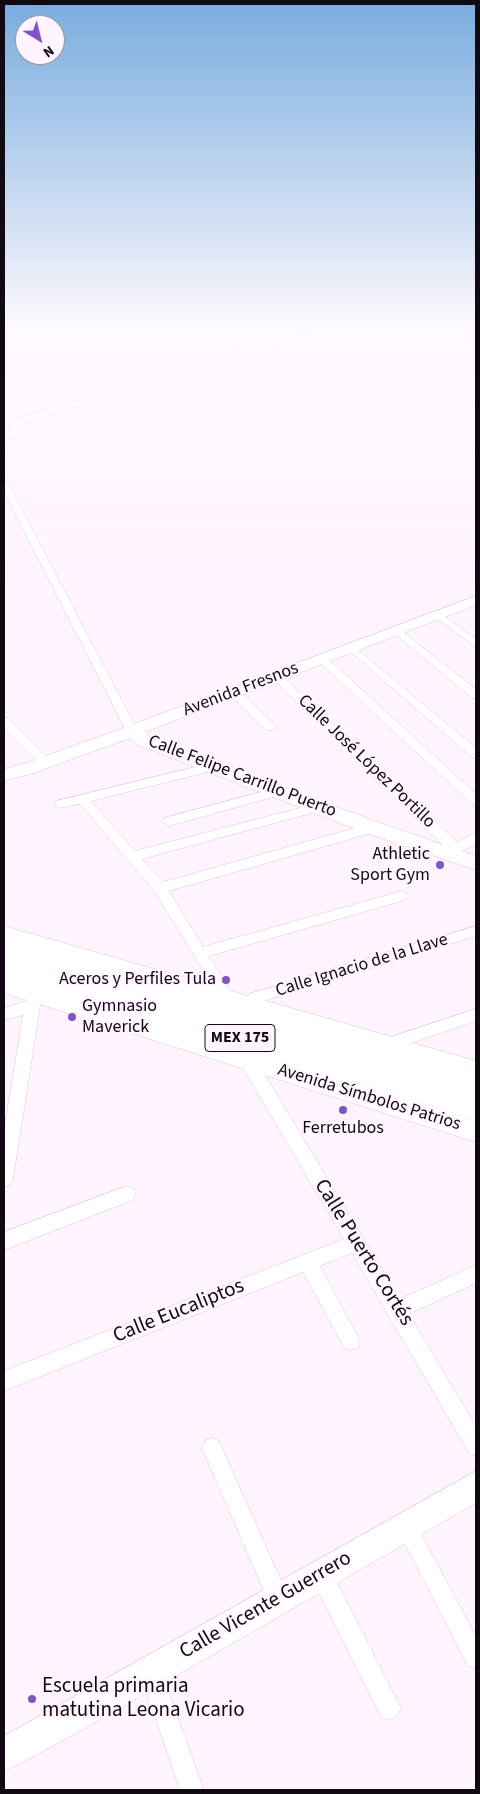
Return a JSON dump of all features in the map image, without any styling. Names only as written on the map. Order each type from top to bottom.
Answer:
[{"type":"main road","name":"MEX 175","points":[[4,949],[476,1089]]},
{"type":"main road","name":"Avenida Símbolos Patrios","points":[[4,967],[476,1108]]},
{"type":"street","points":[[4,442],[22,420],[36,416]]},
{"type":"street","name":"Calle Felipe Carrillo Puerto","points":[[4,483],[132,731],[144,740],[276,792],[373,828],[452,850],[476,863]]},
{"type":"street","name":"Avenida Fresnos","points":[[4,775],[46,763],[476,600]]},
{"type":"street","points":[[437,614],[476,644]]},
{"type":"street","points":[[397,630],[476,695]]},
{"type":"street","points":[[351,647],[476,754]]},
{"type":"street","points":[[322,659],[476,801]]},
{"type":"street","name":"Calle José López Portillo","points":[[276,676],[452,850]]},
{"type":"street","points":[[234,692],[270,727]]},
{"type":"street","points":[[4,721],[46,763]]},
{"type":"street","points":[[60,804],[212,767]]},
{"type":"street","points":[[169,821],[276,792]]},
{"type":"street","points":[[82,798],[160,888],[228,999]]},
{"type":"street","points":[[134,856],[319,808]]},
{"type":"street","points":[[160,888],[373,828]]},
{"type":"street","points":[[452,850],[476,838]]},
{"type":"street","points":[[201,953],[402,896]]},
{"type":"street","name":"Calle Ignacio de la Llave","points":[[251,1005],[254,998],[476,931]]},
{"type":"street","points":[[4,934],[476,1071]]},
{"type":"street","name":"Avenida Símbolos Patrios","points":[[4,984],[34,1000],[476,1131]]},
{"type":"street","points":[[4,1014],[34,1000]]},
{"type":"street","points":[[4,1179],[34,1000]]},
{"type":"street","points":[[397,1047],[399,1041],[476,1015]]},
{"type":"street","name":"Calle Puerto Cortés","points":[[248,1062],[355,1243],[398,1309],[476,1446]]},
{"type":"street","points":[[4,1241],[127,1194]]},
{"type":"street","name":"Calle Eucaliptos","points":[[4,1381],[355,1243]]},
{"type":"street","points":[[307,1261],[351,1340]]},
{"type":"street","points":[[398,1309],[476,1274]]},
{"type":"street","points":[[212,1448],[278,1598]]},
{"type":"street","name":"Calle Vicente Guerrero","points":[[4,1755],[151,1674],[278,1598],[476,1486]]},
{"type":"street","points":[[406,1526],[476,1658]]},
{"type":"street","points":[[321,1574],[389,1708]]},
{"type":"street","points":[[151,1674],[192,1790]]},
{"type":"place","name":"Athletic Sport Gym","points":[[440,865]]},
{"type":"place","name":"Aceros y Perfiles Tula","points":[[226,980]]},
{"type":"place","name":"Gymnasio Maverick","points":[[72,1017]]},
{"type":"place","name":"Ferretubos","points":[[343,1110]]},
{"type":"place","name":"Escuela primaria matutina Leona Vicario","points":[[32,1699]]}]
